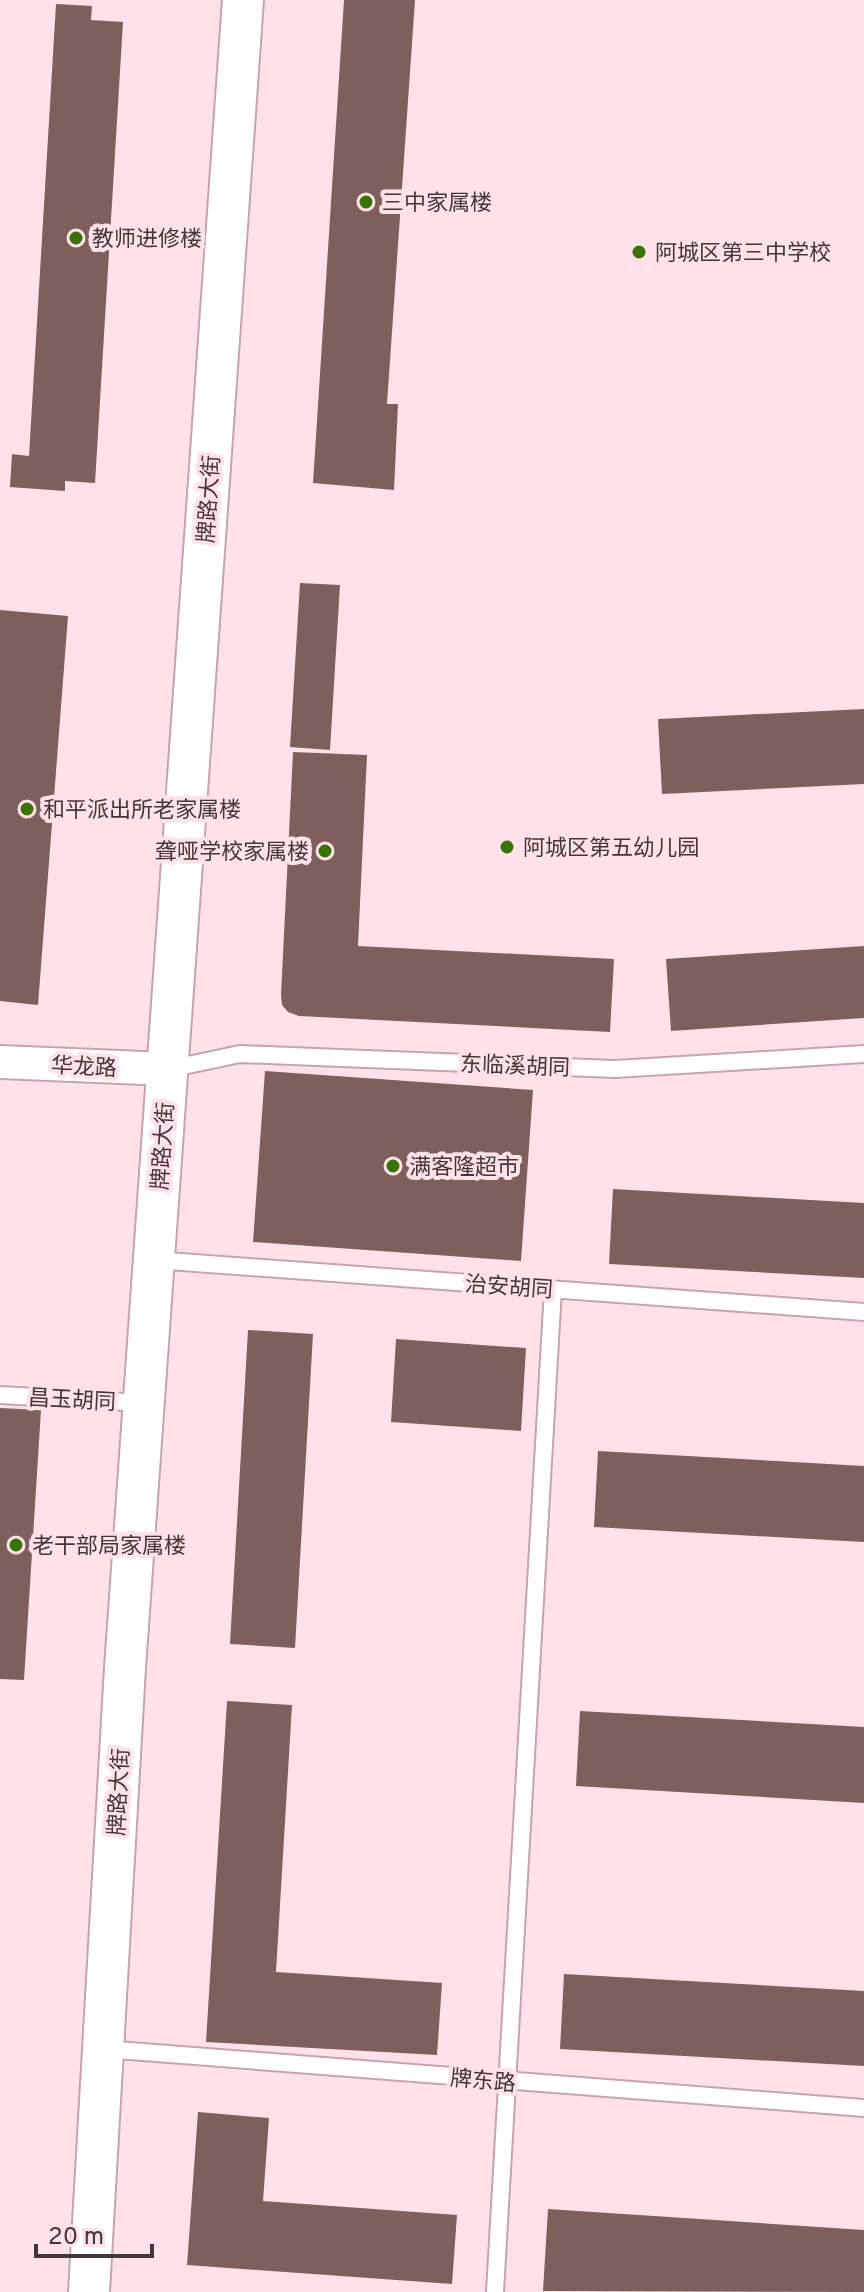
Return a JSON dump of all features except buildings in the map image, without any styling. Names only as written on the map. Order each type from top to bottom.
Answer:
[{"type":"street","name":"牌路大街","points":[[89,2292],[144,1403],[243,0]]},
{"type":"street","name":"华龙路","points":[[0,1062],[168,1069]]},
{"type":"lane","name":"东临溪胡同","points":[[168,1069],[240,1054],[615,1069],[864,1054]]},
{"type":"lane","name":"治安胡同","points":[[154,1260],[864,1312]]},
{"type":"lane","points":[[495,2292],[553,1289]]},
{"type":"lane","name":"昌玉胡同","points":[[0,1395],[144,1403]]},
{"type":"lane","name":"牌东路","points":[[103,2049],[864,2108]]},
{"type":"place","name":"三中家属楼","points":[[366,202]]},
{"type":"place","name":"教师进修楼","points":[[76,238]]},
{"type":"place","name":"阿城区第三中学校","points":[[639,252]]},
{"type":"place","name":"和平派出所老家属楼","points":[[27,809]]},
{"type":"place","name":"阿城区第五幼儿园","points":[[507,847]]},
{"type":"place","name":"聋哑学校家属楼","points":[[325,851]]},
{"type":"place","name":"满客隆超市","points":[[393,1166]]},
{"type":"place","name":"老干部局家属楼","points":[[16,1545]]}]
